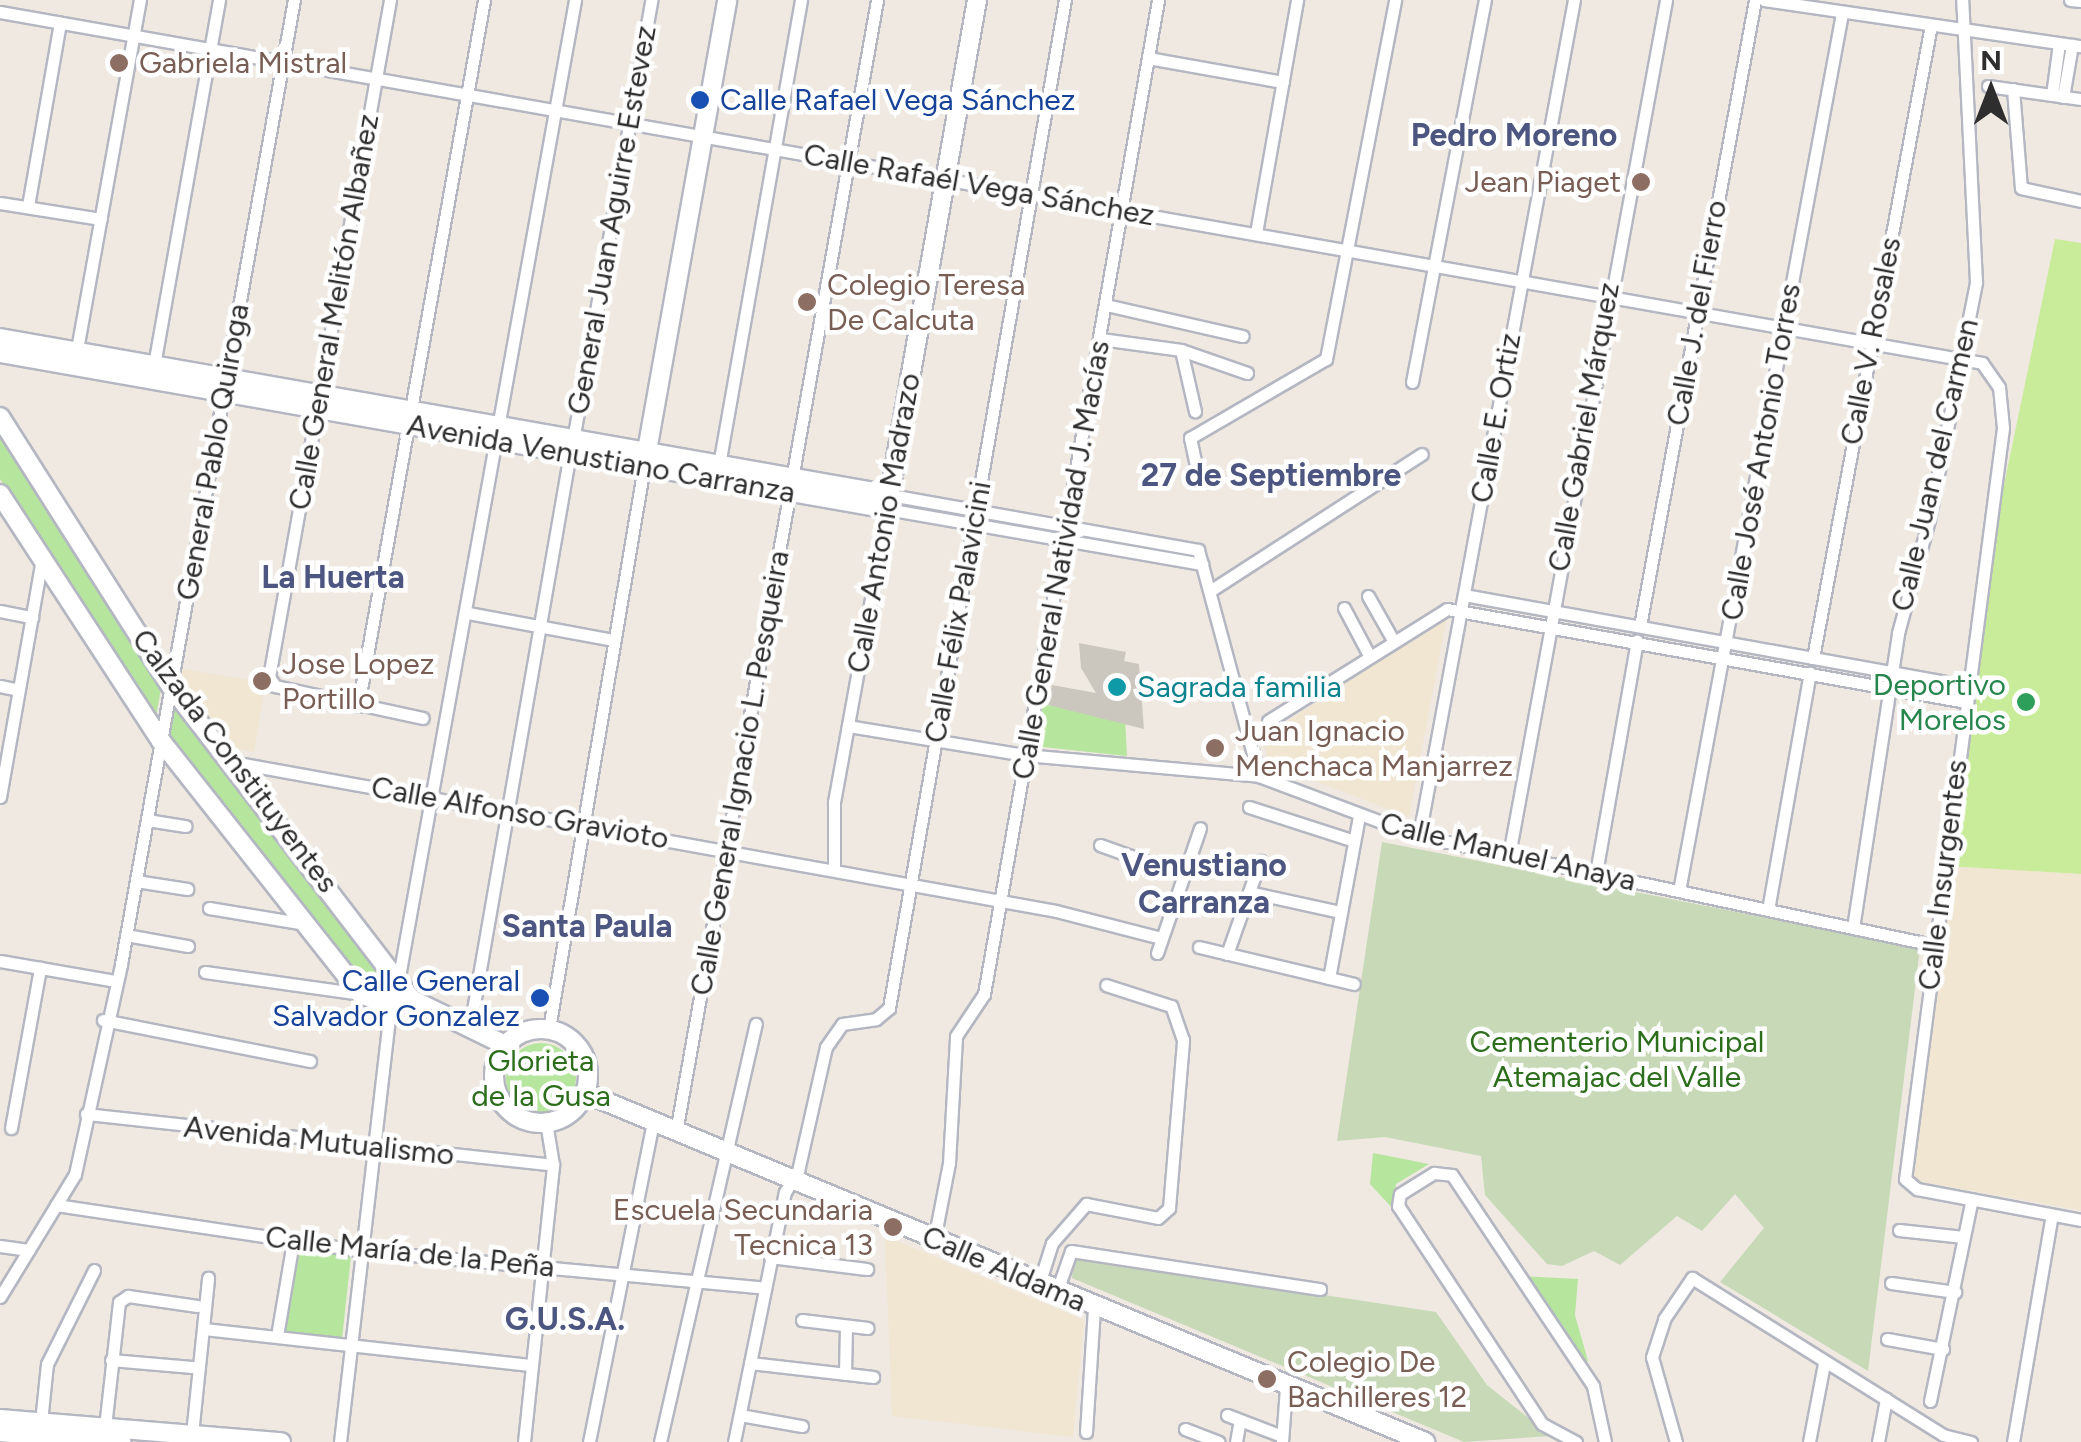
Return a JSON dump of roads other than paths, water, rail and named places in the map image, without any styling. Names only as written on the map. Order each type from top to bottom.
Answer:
[{"type":"street","points":[[76,359],[140,0]]},
{"type":"street","points":[[154,365],[219,0]]},
{"type":"street","name":"General Pablo Quiroga","points":[[0,1297],[75,1174],[103,1020],[126,935],[294,0]]},
{"type":"street","name":"Calle General Melitón Albañez","points":[[358,706],[270,683],[390,0]]},
{"type":"street","points":[[423,718],[358,706],[484,0]]},
{"type":"street","points":[[340,1442],[358,1250],[389,1005],[401,976],[468,614],[575,0]]},
{"type":"street","name":"General Juan Aguirre Estevez","points":[[470,1028],[651,0]]},
{"type":"street","points":[[549,1029],[580,824],[727,0]]},
{"type":"street","points":[[720,465],[802,0]]},
{"type":"street","name":"Calle General Ignacio L. Pesqueira","points":[[676,1132],[876,0]]},
{"type":"street","name":"Calle Antonio Madrazo","points":[[834,870],[834,802],[977,0]]},
{"type":"street","name":"Calle Félix Palavicini","points":[[792,1181],[831,1033],[889,1008],[916,885],[936,740],[1065,0]]},
{"type":"street","name":"Calle General Natividad J. Macías","points":[[934,1240],[949,1163],[956,1036],[984,994],[1158,0]]},
{"type":"street","points":[[1256,233],[1297,0]]},
{"type":"street","points":[[1195,461],[1190,438],[1326,359],[1395,0]]},
{"type":"street","points":[[1412,382],[1485,0]]},
{"type":"street","name":"Calle E. Ortiz","points":[[1419,836],[1574,0]]},
{"type":"street","name":"Calle Gabriel Márquez","points":[[1508,855],[1608,295],[1666,0]]},
{"type":"street","name":"Calle J. del Fierro","points":[[1640,626],[1755,0]]},
{"type":"street","points":[[1764,0],[2071,45],[2058,96]]},
{"type":"street","name":"Calle Juan del Carmen","points":[[1852,928],[1890,672],[1976,271],[1962,0]]},
{"type":"street","points":[[2070,0],[2081,1]]},
{"type":"street","name":"Calle Rafaél Vega Sánchez","points":[[0,12],[1959,356]]},
{"type":"street","name":"Calle José Antonio Torres","points":[[1678,891],[1842,13]]},
{"type":"street","points":[[28,206],[60,23]]},
{"type":"street","name":"Calle V. Rosales","points":[[1813,658],[1931,25]]},
{"type":"street","points":[[1148,58],[1283,82]]},
{"type":"street","points":[[1988,86],[2081,100]]},
{"type":"street","points":[[2014,90],[2020,188],[2081,200]]},
{"type":"street","points":[[0,203],[101,220]]},
{"type":"street","points":[[1106,305],[1243,336]]},
{"type":"street","name":"Avenida Venustiano Carranza","points":[[0,338],[76,359],[888,502],[974,524],[1202,564],[1198,550],[976,510],[888,502]]},
{"type":"street","points":[[1101,339],[1181,350],[1247,372]]},
{"type":"street","points":[[1181,350],[1195,411]]},
{"type":"street","name":"Avenida Venustiano Carranza","points":[[0,354],[154,365],[225,385]]},
{"type":"street","name":"Calle Insurgentes","points":[[1959,356],[1989,370],[2004,412],[1905,1180],[1972,1200]]},
{"type":"street","name":"Calzada Constituyentes","points":[[0,417],[171,686],[401,976],[411,998]]},
{"type":"street","points":[[1210,591],[1422,454]]},
{"type":"street","name":"Avenida Venustiano Carranza","points":[[645,460],[720,465],[792,485]]},
{"type":"street","name":"Calzada Constituyentes","points":[[0,494],[161,741],[360,994]]},
{"type":"street","points":[[0,791],[42,560]]},
{"type":"street","points":[[1202,564],[1259,776]]},
{"type":"street","points":[[1464,595],[1968,686]]},
{"type":"street","points":[[1368,596],[1393,640]]},
{"type":"street","points":[[1344,608],[1369,656]]},
{"type":"street","points":[[1268,721],[1447,609],[1966,702]]},
{"type":"street","points":[[0,611],[32,617]]},
{"type":"street","points":[[468,614],[613,640]]},
{"type":"street","points":[[1596,873],[1638,641]]},
{"type":"street","points":[[1768,910],[1810,673]]},
{"type":"street","points":[[0,686],[19,690]]},
{"type":"street","name":"Calle Manuel Anaya","points":[[848,726],[1026,756],[1259,776],[1419,836],[1933,945]]},
{"type":"street","name":"Calle Alfonso Gravioto","points":[[232,762],[916,885],[1161,938]]},
{"type":"street","points":[[1249,807],[1354,842]]},
{"type":"street","points":[[1329,978],[1359,816]]},
{"type":"street","points":[[147,820],[186,826]]},
{"type":"street","points":[[1157,953],[1200,828]]},
{"type":"street","points":[[1100,845],[1184,875]]},
{"type":"street","points":[[1227,954],[1260,862]]},
{"type":"street","points":[[136,881],[188,889]]},
{"type":"street","points":[[1249,892],[1341,912]]},
{"type":"street","points":[[209,908],[306,924]]},
{"type":"street","points":[[126,935],[188,946]]},
{"type":"street","points":[[1199,947],[1354,984]]},
{"type":"street","points":[[0,961],[116,981]]},
{"type":"street","points":[[11,1128],[40,968]]},
{"type":"street","points":[[205,972],[360,994],[389,1005],[411,998],[504,1046]]},
{"type":"street","points":[[1038,1284],[1052,1244],[1086,1204],[1158,1218],[1169,1208],[1183,1040],[1172,1006],[1106,984]]},
{"type":"street","points":[[103,1020],[310,1061]]},
{"type":"street","points":[[660,1442],[756,1024]]},
{"type":"street","points":[[549,1029],[582,1052],[585,1094],[570,1114],[546,1122],[515,1115],[496,1090],[504,1046],[524,1031],[549,1029]]},
{"type":"street","name":"Calle Aldama","points":[[585,1094],[1425,1442]]},
{"type":"street","name":"Avenida Mutualismo","points":[[86,1114],[553,1165]]},
{"type":"street","points":[[524,1442],[553,1165],[546,1122]]},
{"type":"street","points":[[590,1442],[654,1123]]},
{"type":"street","points":[[1576,1442],[1542,1424],[1398,1206],[1400,1194],[1434,1173],[1452,1175],[1593,1386],[1606,1442]]},
{"type":"street","points":[[734,1442],[770,1257],[792,1181]]},
{"type":"street","points":[[1930,1401],[1972,1200],[2081,1220]]},
{"type":"street","name":"Calle María de la Peña","points":[[56,1205],[358,1250],[764,1288]]},
{"type":"street","points":[[2012,1442],[2052,1215]]},
{"type":"street","points":[[1899,1230],[1964,1238]]},
{"type":"street","points":[[276,1336],[293,1241]]},
{"type":"street","points":[[0,1246],[29,1250]]},
{"type":"street","points":[[1057,1291],[1071,1251],[1320,1288]]},
{"type":"street","points":[[770,1257],[867,1269]]},
{"type":"street","points":[[41,1422],[47,1364],[94,1270]]},
{"type":"street","points":[[192,1434],[208,1278]]},
{"type":"street","points":[[1676,1442],[1652,1357],[1664,1319],[1692,1278],[1943,1436],[1971,1442]]},
{"type":"street","points":[[1892,1283],[1955,1292]]},
{"type":"street","points":[[102,1439],[123,1298],[197,1306]]},
{"type":"street","points":[[1086,1432],[1094,1306]]},
{"type":"street","points":[[802,1320],[868,1328]]},
{"type":"street","points":[[845,1374],[846,1326]]},
{"type":"street","points":[[204,1329],[532,1365]]},
{"type":"street","points":[[1887,1338],[1943,1350]]},
{"type":"street","points":[[111,1360],[192,1368]]},
{"type":"street","points":[[750,1363],[874,1378]]},
{"type":"street","points":[[1808,1442],[1824,1363]]},
{"type":"street","points":[[1227,1415],[1282,1439],[1286,1387]]},
{"type":"street","points":[[1878,1442],[1886,1399]]},
{"type":"street","points":[[740,1416],[802,1426]]},
{"type":"street","points":[[0,1419],[41,1422],[102,1439]]},
{"type":"street","points":[[1236,1442],[1240,1420]]},
{"type":"street","points":[[1184,1428],[1219,1442]]},
{"type":"street","points":[[0,1432],[102,1439],[192,1434],[281,1442]]},
{"type":"place","name":"Gabriela Mistral","points":[[119,63]]},
{"type":"place","name":"Calle Rafael Vega Sánchez","points":[[700,100]]},
{"type":"place","name":"Jean Piaget","points":[[1641,182]]},
{"type":"place","name":"Colegio Teresa De Calcuta","points":[[807,302]]},
{"type":"place","name":"Jose Lopez Portillo","points":[[262,681]]},
{"type":"place","name":"Sagrada familia","points":[[1117,687]]},
{"type":"place","name":"Deportivo Morelos","points":[[2026,702]]},
{"type":"place","name":"Juan Ignacio Menchaca Manjarrez","points":[[1215,748]]},
{"type":"place","name":"Calle General Salvador Gonzalez","points":[[540,998]]},
{"type":"place","name":"Escuela Secundaria Tecnica 13","points":[[893,1227]]},
{"type":"place","name":"Colegio De Bachilleres 12","points":[[1267,1379]]},
{"type":"district","name":"Pedro Moreno","points":[[1514,135]]},
{"type":"district","name":"27 de Septiembre","points":[[1271,475]]},
{"type":"district","name":"La Huerta","points":[[333,577]]},
{"type":"district","name":"Venustiano Carranza","points":[[1204,884]]},
{"type":"district","name":"Santa Paula","points":[[587,926]]},
{"type":"district","name":"G.U.S.A.","points":[[565,1319]]},
{"type":"park label","name":"Cementerio Municipal Atemajac del Valle","points":[[1617,1059]]},
{"type":"park label","name":"Glorieta de la Gusa","points":[[541,1078]]}]
